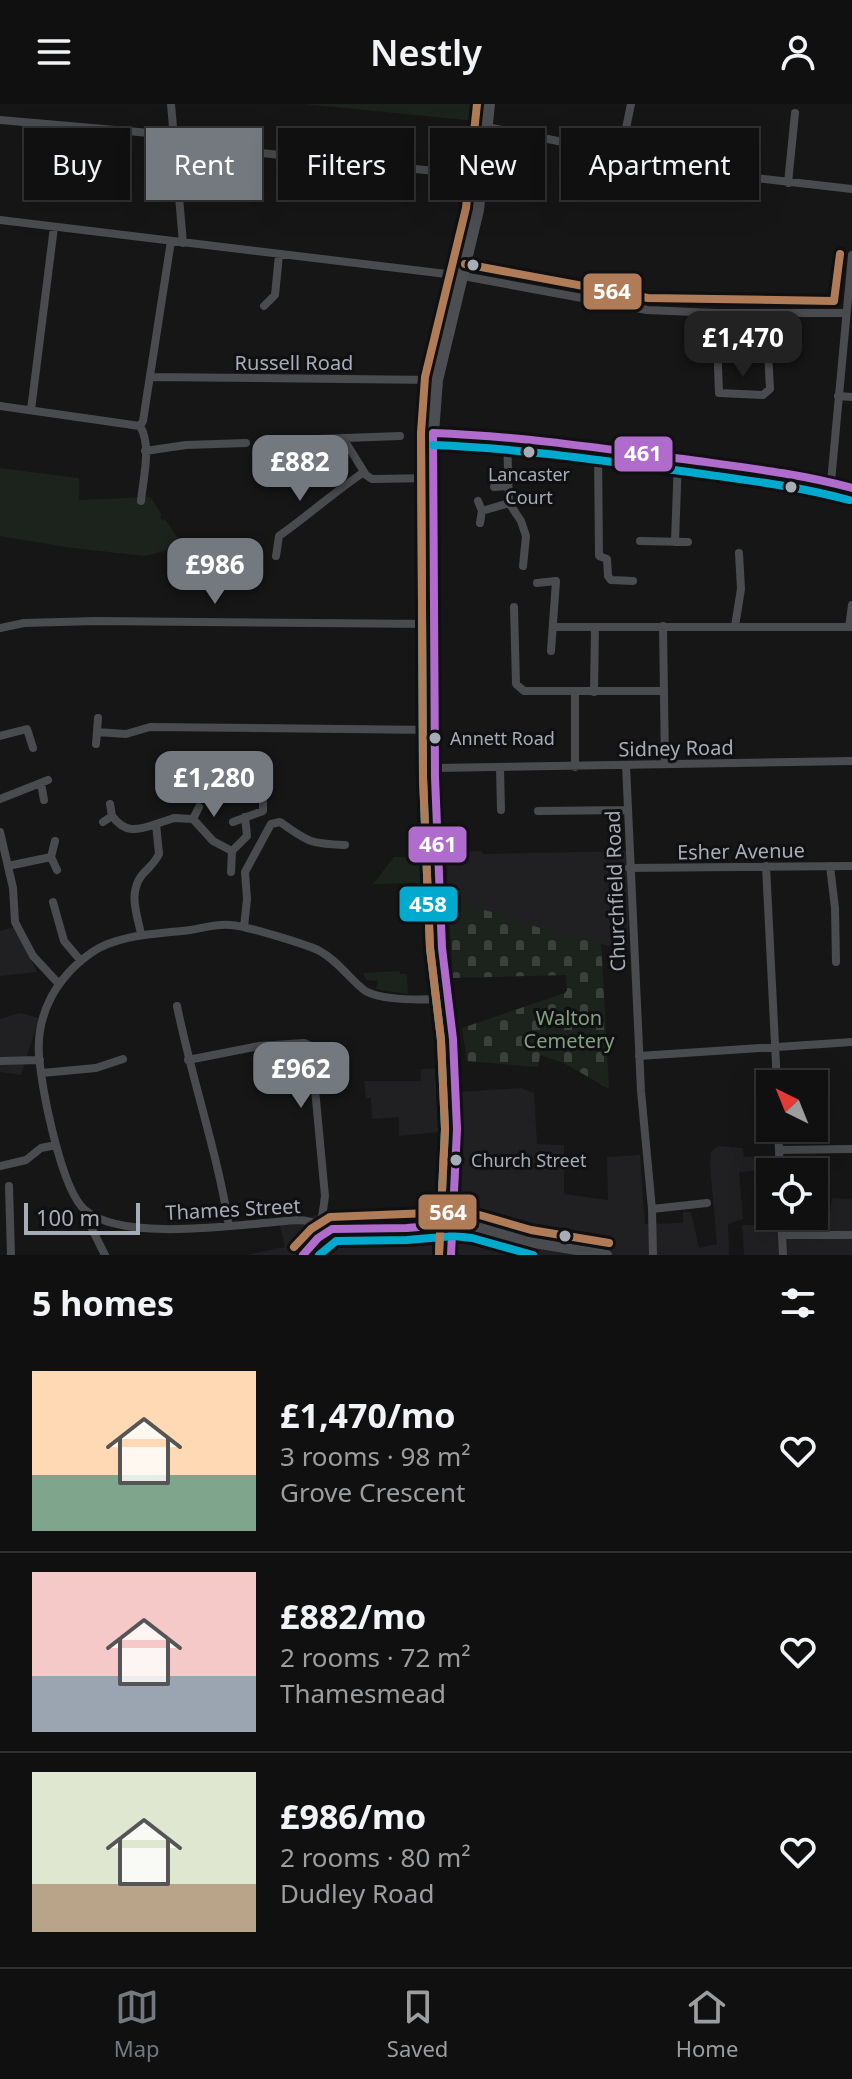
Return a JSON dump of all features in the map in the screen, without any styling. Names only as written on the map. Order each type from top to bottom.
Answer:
[{"type":"main road","points":[[487,127],[489,104]]},
{"type":"main road","points":[[451,1255],[456,1102],[454,1048],[442,948],[435,768],[433,433],[437,380],[479,200]]},
{"type":"street","points":[[171,104],[172,128]]},
{"type":"street","points":[[626,128],[631,104]]},
{"type":"street","points":[[788,183],[795,113]]},
{"type":"street","points":[[0,120],[146,136]]},
{"type":"street","points":[[487,127],[561,141]]},
{"type":"street","points":[[262,150],[430,170]]},
{"type":"street","points":[[759,179],[852,189]]},
{"type":"street","points":[[179,200],[183,243]]},
{"type":"street","points":[[0,220],[463,276],[647,310],[845,313]]},
{"type":"street","points":[[31,410],[54,227]]},
{"type":"street","points":[[140,426],[151,377],[171,241]]},
{"type":"street","points":[[264,306],[275,295],[279,255]]},
{"type":"street","points":[[831,482],[852,255]]},
{"type":"street","points":[[716,313],[719,393],[763,395],[770,389],[766,313]]},
{"type":"street","name":"Russell Road","points":[[151,377],[437,380]]},
{"type":"street","points":[[838,396],[852,397]]},
{"type":"street","points":[[0,406],[140,426]]},
{"type":"street","points":[[140,426],[145,435],[141,501]]},
{"type":"street","points":[[433,433],[507,437],[598,448],[831,482],[852,488]]},
{"type":"street","points":[[263,441],[400,436]]},
{"type":"street","points":[[507,437],[509,503],[521,521],[526,536],[523,566]]},
{"type":"street","points":[[343,438],[369,478],[433,478]]},
{"type":"street","points":[[145,451],[186,445],[246,443]]},
{"type":"street","points":[[598,448],[599,556],[607,558],[611,580],[633,581]]},
{"type":"street","points":[[675,542],[678,459]]},
{"type":"street","points":[[276,556],[279,536],[315,512],[326,498],[364,472]]},
{"type":"street","points":[[494,487],[507,486]]},
{"type":"street","points":[[478,501],[482,511],[480,523]]},
{"type":"street","points":[[482,511],[509,503]]},
{"type":"street","points":[[640,541],[688,542]]},
{"type":"street","points":[[735,626],[741,589],[739,553]]},
{"type":"street","points":[[523,555],[534,555]]},
{"type":"street","points":[[537,583],[556,581],[551,651]]},
{"type":"street","points":[[555,627],[850,627],[852,605]]},
{"type":"street","points":[[514,607],[516,684],[524,691],[664,691]]},
{"type":"street","points":[[0,628],[24,623],[96,621],[433,624]]},
{"type":"street","points":[[663,626],[665,764]]},
{"type":"street","points":[[594,692],[595,628]]},
{"type":"street","points":[[575,692],[575,767]]},
{"type":"street","points":[[96,744],[98,718]]},
{"type":"street","points":[[97,732],[126,734],[150,727],[434,730]]},
{"type":"street","points":[[0,736],[27,729],[33,748]]},
{"type":"street","name":"Sidney Road","points":[[435,768],[852,761]]},
{"type":"street","name":"Churchfield Road","points":[[626,765],[639,1056],[653,1255]]},
{"type":"street","points":[[500,768],[501,810]]},
{"type":"street","points":[[0,799],[44,782],[44,800]]},
{"type":"street","points":[[233,822],[263,811],[263,798]]},
{"type":"street","points":[[110,804],[107,819],[127,830],[141,829],[174,818],[193,819],[213,841],[232,851]]},
{"type":"street","points":[[193,819],[199,807]]},
{"type":"street","points":[[538,811],[628,810]]},
{"type":"street","points":[[231,872],[232,851],[247,836],[245,817]]},
{"type":"street","points":[[244,927],[247,899],[245,872],[271,824],[280,822],[314,844],[345,845]]},
{"type":"street","points":[[141,934],[134,905],[135,891],[139,879],[159,854],[156,824]]},
{"type":"street","points":[[0,832],[13,888],[15,922],[19,934],[41,966],[58,983]]},
{"type":"street","points":[[55,841],[51,857],[57,870]]},
{"type":"street","points":[[8,866],[51,857]]},
{"type":"street","points":[[766,866],[777,1070]]},
{"type":"street","points":[[830,866],[836,962]]},
{"type":"street","name":"Esher Avenue","points":[[629,868],[852,866]]},
{"type":"street","points":[[53,902],[64,941],[81,961]]},
{"type":"street","points":[[105,1255],[92,1229],[93,1216],[76,1200],[56,1145],[40,1060],[40,1031],[50,998],[58,983],[98,948],[141,934],[216,925],[244,927],[319,951],[376,996],[447,997]]},
{"type":"street","points":[[177,1006],[188,1060],[218,1164],[229,1226]]},
{"type":"street","points":[[639,1056],[852,1042]]},
{"type":"street","points":[[188,1060],[259,1046],[309,1045],[312,1049],[325,1196],[322,1218],[317,1224]]},
{"type":"street","points":[[42,1073],[96,1068],[123,1059]]},
{"type":"street","points":[[0,1061],[40,1060]]},
{"type":"street","points":[[779,1142],[779,1158]]},
{"type":"street","points":[[0,1166],[26,1160],[41,1148],[56,1145]]},
{"type":"street","points":[[779,1150],[852,1149]]},
{"type":"street","points":[[9,1186],[11,1255]]},
{"type":"street","points":[[652,1209],[707,1203]]},
{"type":"street","name":"Thames Street","points":[[93,1216],[109,1223],[140,1227],[229,1226],[296,1220],[317,1224],[325,1232]]},
{"type":"street","points":[[303,1255],[325,1232],[341,1228],[454,1224],[474,1226],[528,1242],[607,1255]]},
{"type":"street","points":[[782,1230],[783,1255]]},
{"type":"street","points":[[782,1235],[852,1235]]},
{"type":"shaded area","points":[[482,851],[483,854],[629,851],[628,950],[562,935],[448,898],[446,852]]},
{"type":"shaded area","points":[[15,927],[37,972],[0,976],[0,931]]},
{"type":"shaded area","points":[[20,1013],[39,1018],[21,1075],[0,1072],[0,1019]]},
{"type":"shaded area","points":[[448,1068],[459,1092],[521,1088],[534,1093],[537,1144],[564,1145],[564,1194],[608,1200],[607,1157],[640,1155],[645,1224],[683,1223],[683,1212],[691,1212],[699,1248],[717,1244],[711,1152],[718,1146],[743,1148],[744,1157],[774,1158],[756,1158],[756,1171],[739,1172],[743,1219],[728,1224],[729,1255],[247,1255],[285,1247],[279,1222],[299,1221],[325,1212],[384,1210],[385,1224],[407,1224],[436,1216],[448,1159],[450,1131],[399,1136],[399,1117],[372,1119],[371,1098],[366,1098],[364,1081],[421,1081],[421,1069]]},
{"type":"shaded area","points":[[832,1198],[852,1199],[852,1255],[744,1255],[742,1225],[756,1225],[756,1230],[779,1230],[784,1237],[818,1238],[818,1230],[828,1230]]},
{"type":"green space","points":[[303,104],[478,104],[476,121]]},
{"type":"green space","points":[[0,468],[79,478],[79,500],[150,497],[162,515],[160,517],[163,521],[165,519],[183,546],[145,556],[0,536]]},
{"type":"green space","points":[[394,857],[430,857],[430,883],[373,884]]},
{"type":"green space","name":"Walton Cemetery","points":[[448,898],[562,935],[601,942],[609,1089],[564,1063],[540,1055],[538,1067],[467,1061],[462,1028],[565,993],[566,975],[453,978]]},
{"type":"green space","points":[[400,971],[400,974],[407,974],[408,994],[376,989],[378,981],[366,980],[363,973]]},
{"type":"transit line","name":"564","points":[[439,1254],[445,1129],[441,1040],[430,948],[423,777],[421,433],[425,377],[466,208],[477,104]]},
{"type":"transit line","name":"564","points":[[465,264],[648,298],[834,301],[840,254]]},
{"type":"transit line","name":"458","points":[[421,433],[423,777],[430,948],[441,1040],[445,1129],[439,1254]]},
{"type":"transit line","name":"461","points":[[433,433],[435,777],[442,948],[453,1039],[457,1129],[451,1255]]},
{"type":"transit line","name":"461","points":[[433,433],[621,451],[768,471],[852,488]]},
{"type":"transit line","name":"458","points":[[433,445],[619,463],[765,483],[849,500]]},
{"type":"transit line","name":"564","points":[[294,1247],[311,1229],[330,1217],[454,1212],[476,1214],[531,1230],[609,1243]]},
{"type":"transit line","name":"461","points":[[303,1255],[318,1238],[332,1229],[454,1224]]},
{"type":"transit line","name":"458","points":[[319,1255],[336,1241],[454,1236],[533,1255]]},
{"type":"place","name":"Lancaster Court","points":[[529,452]]},
{"type":"place","name":"Annett Road","points":[[435,738]]},
{"type":"place","name":"Church Street","points":[[456,1160]]}]
